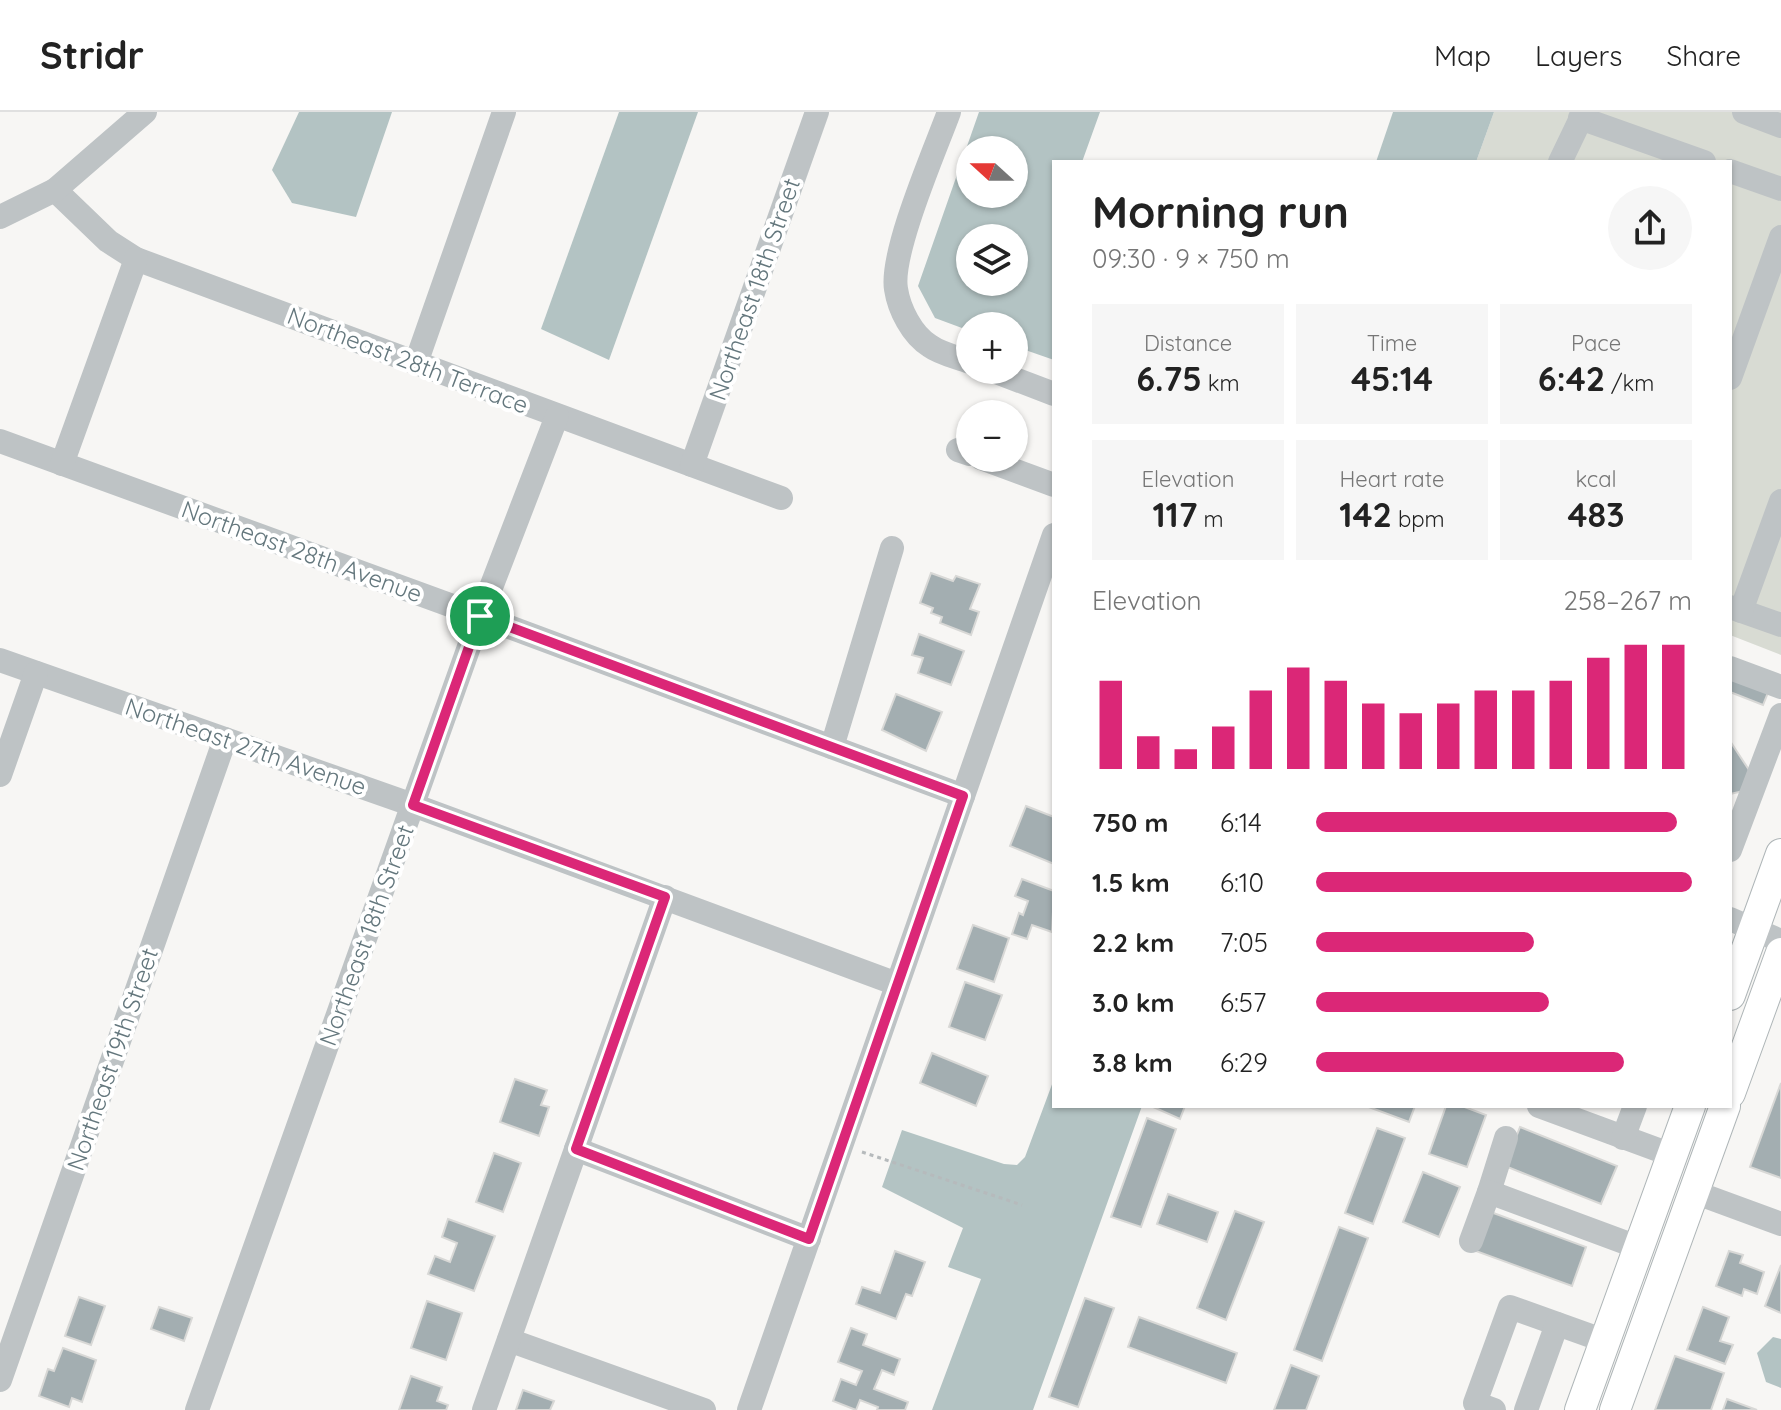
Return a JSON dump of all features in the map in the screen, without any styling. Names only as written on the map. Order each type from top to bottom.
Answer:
[{"type":"main road","points":[[1732,990],[1781,854]]},
{"type":"main road","points":[[1732,1088],[1781,953]]},
{"type":"main road","points":[[1580,1410],[1689,1108]]},
{"type":"main road","points":[[1615,1410],[1724,1108]]},
{"type":"main road","points":[[1649,1218],[1684,1193],[1694,1192]]},
{"type":"street","points":[[0,217],[55,190],[145,112]]},
{"type":"street","points":[[416,363],[504,112]]},
{"type":"street","name":"Northeast 18th Street","points":[[692,465],[817,112]]},
{"type":"street","points":[[949,112],[901,244],[895,288],[903,313],[918,336],[930,347],[956,357]]},
{"type":"street","points":[[1744,112],[1781,126]]},
{"type":"street","points":[[1561,160],[1582,115],[1699,160]]},
{"type":"street","points":[[1732,172],[1781,189]]},
{"type":"street","name":"Northeast 28th Terrace","points":[[55,190],[108,241],[136,259],[781,498]]},
{"type":"street","points":[[1732,372],[1781,237]]},
{"type":"street","points":[[62,464],[136,259]]},
{"type":"street","points":[[1028,384],[1052,393]]},
{"type":"street","name":"Northeast 18th Street","points":[[197,1410],[480,616],[557,416]]},
{"type":"street","name":"Northeast 28th Avenue","points":[[0,441],[963,796]]},
{"type":"street","points":[[1018,472],[1052,484]]},
{"type":"street","points":[[1781,501],[1775,538],[1736,609],[1781,625]]},
{"type":"street","points":[[749,1410],[1052,541]]},
{"type":"street","points":[[832,747],[892,548]]},
{"type":"street","name":"Northeast 27th Avenue","points":[[0,660],[413,805],[897,984]]},
{"type":"street","points":[[1732,669],[1781,687]]},
{"type":"street","points":[[0,775],[36,673]]},
{"type":"street","points":[[1733,832],[1781,715]]},
{"type":"street","name":"Northeast 19th Street","points":[[0,1380],[225,739]]},
{"type":"street","points":[[484,1410],[665,897]]},
{"type":"street","points":[[1544,1108],[1672,1155]]},
{"type":"street","points":[[1623,1138],[1634,1108]]},
{"type":"street","points":[[1471,1241],[1506,1138]]},
{"type":"street","points":[[576,1149],[809,1239]]},
{"type":"street","points":[[1489,1192],[1640,1248]]},
{"type":"street","points":[[1694,1192],[1781,1224]]},
{"type":"street","points":[[1494,1410],[1475,1403],[1510,1307],[1605,1341]]},
{"type":"street","points":[[1526,1410],[1557,1324]]},
{"type":"street","points":[[509,1340],[704,1410]]},
{"type":"path","points":[[842,1145],[1022,1205]]},
{"type":"shaded area","points":[[299,112],[392,112],[356,217],[292,203],[272,170]]},
{"type":"shaded area","points":[[619,112],[698,112],[609,360],[541,329]]},
{"type":"shaded area","points":[[979,112],[1100,112],[1083,160],[1052,160],[1052,359],[1028,351],[1028,312],[956,312],[956,326],[935,318],[918,286],[956,178],[956,208],[1028,208],[1028,136],[971,136]]},
{"type":"shaded area","points":[[1393,112],[1494,112],[1477,160],[1377,160]]},
{"type":"shaded area","points":[[1494,112],[1781,112],[1781,655],[1732,636],[1732,160],[1477,160]]},
{"type":"shaded area","points":[[1052,1084],[1052,1108],[1141,1108],[1033,1410],[932,1410],[981,1279],[948,1267],[963,1228],[882,1187],[902,1130],[1004,1164],[1017,1165],[1025,1157]]},
{"type":"shaded area","points":[[1773,1337],[1781,1339],[1781,1388],[1766,1382],[1757,1353]]},
{"type":"building","points":[[931,573],[953,581],[956,576],[980,584],[970,609],[979,612],[971,635],[940,623],[942,617],[931,613],[933,608],[920,603]]},
{"type":"building","points":[[919,634],[964,651],[951,685],[918,673],[923,658],[912,655]]},
{"type":"building","points":[[1732,676],[1769,690],[1763,705],[1732,693]]},
{"type":"building","points":[[896,694],[942,712],[926,751],[882,730]]},
{"type":"building","points":[[1732,744],[1749,770],[1744,791],[1732,794]]},
{"type":"building","points":[[1026,806],[1052,816],[1052,863],[1010,846]]},
{"type":"building","points":[[1022,879],[1052,890],[1052,932],[1032,925],[1027,939],[1012,934],[1019,913],[1023,915],[1028,901],[1015,896]]},
{"type":"building","points":[[973,925],[1009,938],[994,982],[957,969]]},
{"type":"building","points":[[965,982],[1002,995],[985,1040],[949,1027]]},
{"type":"building","points":[[932,1053],[988,1076],[976,1106],[920,1083]]},
{"type":"building","points":[[515,1079],[547,1090],[541,1105],[549,1107],[539,1136],[500,1122]]},
{"type":"building","points":[[1781,1083],[1781,1178],[1750,1167]]},
{"type":"building","points":[[1155,1108],[1184,1108],[1180,1119]]},
{"type":"building","points":[[1371,1108],[1414,1108],[1409,1122]]},
{"type":"building","points":[[1445,1108],[1467,1108],[1486,1115],[1467,1167],[1429,1154]]},
{"type":"building","points":[[1147,1118],[1176,1129],[1141,1227],[1111,1217]]},
{"type":"building","points":[[1520,1127],[1617,1166],[1601,1204],[1505,1166]]},
{"type":"building","points":[[1377,1128],[1405,1138],[1373,1224],[1345,1213]]},
{"type":"building","points":[[494,1153],[521,1163],[503,1212],[476,1202]]},
{"type":"building","points":[[1423,1172],[1460,1187],[1439,1237],[1403,1222]]},
{"type":"building","points":[[1168,1194],[1218,1212],[1207,1242],[1157,1224]]},
{"type":"building","points":[[1235,1211],[1264,1222],[1226,1320],[1197,1308]]},
{"type":"building","points":[[1488,1211],[1586,1247],[1572,1286],[1473,1250]]},
{"type":"building","points":[[448,1219],[495,1236],[474,1291],[428,1274],[435,1256],[450,1262],[457,1243],[442,1237]]},
{"type":"building","points":[[1339,1227],[1368,1238],[1322,1361],[1294,1350]]},
{"type":"building","points":[[895,1251],[925,1262],[912,1296],[906,1294],[896,1319],[856,1304],[862,1287],[880,1293]]},
{"type":"building","points":[[1729,1251],[1743,1255],[1740,1263],[1764,1272],[1757,1294],[1744,1289],[1742,1296],[1716,1286]]},
{"type":"building","points":[[1781,1265],[1781,1313],[1765,1306]]},
{"type":"building","points":[[79,1297],[105,1306],[91,1345],[65,1336]]},
{"type":"building","points":[[1085,1298],[1114,1308],[1078,1407],[1049,1397]]},
{"type":"building","points":[[427,1301],[462,1313],[446,1360],[411,1348]]},
{"type":"building","points":[[159,1307],[192,1318],[184,1341],[151,1329]]},
{"type":"building","points":[[1703,1307],[1729,1317],[1720,1341],[1733,1345],[1725,1364],[1687,1350]]},
{"type":"building","points":[[1139,1317],[1237,1353],[1226,1383],[1128,1347]]},
{"type":"building","points":[[851,1328],[867,1334],[863,1345],[900,1359],[894,1375],[882,1370],[874,1389],[908,1402],[905,1410],[877,1410],[878,1407],[860,1400],[856,1410],[833,1401],[841,1379],[856,1385],[862,1371],[838,1362]]},
{"type":"building","points":[[63,1348],[96,1360],[82,1402],[72,1398],[69,1407],[39,1396],[48,1369],[54,1371]]},
{"type":"building","points":[[1675,1356],[1724,1373],[1711,1410],[1655,1410]]},
{"type":"building","points":[[1291,1365],[1319,1376],[1306,1410],[1274,1410]]},
{"type":"building","points":[[411,1376],[442,1387],[437,1401],[448,1405],[446,1410],[399,1410]]},
{"type":"building","points":[[523,1390],[554,1401],[550,1410],[516,1410]]},
{"type":"building","points":[[1727,1399],[1757,1410],[1723,1410]]},
{"type":"route","points":[[480,616],[963,796],[809,1239],[576,1149],[665,897],[413,805],[480,616]]}]
